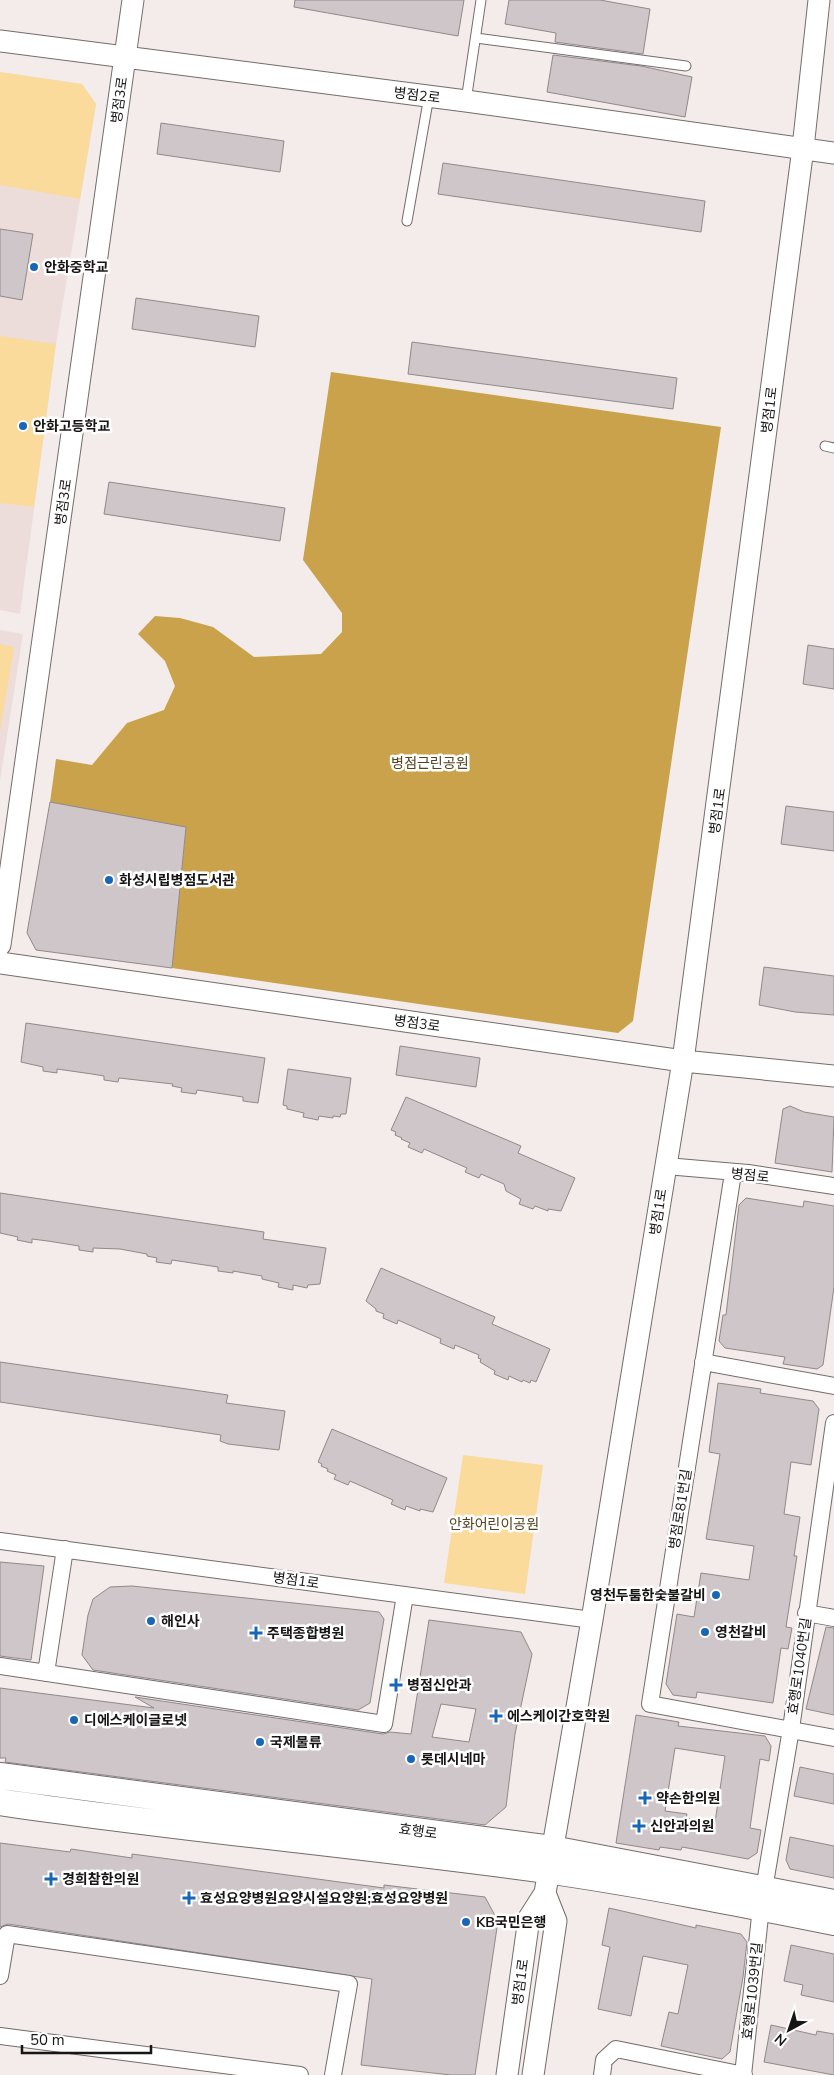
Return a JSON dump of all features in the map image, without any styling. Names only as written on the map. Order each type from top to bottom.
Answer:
[{"type":"main road","name":"효행로","points":[[0,1776],[548,1871]]},
{"type":"main road","name":"효행로","points":[[0,1802],[75,1813],[270,1835],[763,1898],[834,1903]]},
{"type":"main road","name":"효행로","points":[[763,1898],[834,1922]]},
{"type":"street","name":"병점3로","points":[[0,945],[134,0]]},
{"type":"street","name":"병점1로","points":[[507,2075],[528,1918],[548,1871],[592,1620],[683,1060],[803,148],[819,0]]},
{"type":"street","name":"병점2로","points":[[0,41],[429,96],[834,153]]},
{"type":"street","name":"병점3로","points":[[0,963],[683,1060],[834,1076]]},
{"type":"street","name":"병점로","points":[[666,1166],[748,1173],[834,1186]]},
{"type":"street","name":"병점로81번길","points":[[733,1173],[650,1704],[791,1729]]},
{"type":"street","points":[[703,1362],[834,1386]]},
{"type":"street","name":"효행로1040번길","points":[[763,1898],[791,1729],[806,1613],[828,1506],[834,1423]]},
{"type":"street","name":"병점1로","points":[[0,1541],[592,1620]]},
{"type":"street","points":[[46,1673],[65,1549]]},
{"type":"street","points":[[0,1666],[384,1724],[405,1595]]},
{"type":"street","points":[[806,1613],[834,1618]]},
{"type":"street","points":[[791,1729],[834,1738]]},
{"type":"street","name":"병점1로","points":[[532,2075],[556,1921],[548,1871]]},
{"type":"street","name":"효행로1039번길","points":[[602,2075],[604,2060],[616,2049],[743,2075],[763,1898]]},
{"type":"street","points":[[0,1976],[7,1934],[349,1984],[333,2075]]},
{"type":"street","points":[[0,2036],[300,2075]]},
{"type":"lane","points":[[466,101],[481,0]]},
{"type":"lane","points":[[476,38],[686,66]]},
{"type":"lane","points":[[407,221],[429,96]]},
{"type":"shaded area","name":"안화중학교","points":[[0,72],[82,84],[96,104],[56,344],[20,614],[0,610]]},
{"type":"shaded area","points":[[0,630],[23,634],[0,781]]},
{"type":"green space","points":[[0,72],[82,84],[96,104],[80,199],[0,185]]},
{"type":"green space","name":"안화고등학교","points":[[0,336],[56,344],[34,507],[0,503]]},
{"type":"green space","name":"병점근린공원","points":[[331,372],[721,427],[633,1021],[618,1033],[172,968],[186,828],[50,802],[56,759],[92,765],[127,723],[164,710],[175,686],[165,661],[138,634],[155,616],[180,618],[213,627],[254,657],[321,654],[342,632],[342,613],[303,560]]},
{"type":"green space","points":[[0,644],[14,647],[0,732]]},
{"type":"green space","name":"안화어린이공원","points":[[463,1455],[543,1465],[525,1594],[444,1583]]},
{"type":"building","points":[[295,0],[464,0],[458,36],[294,7]]},
{"type":"building","points":[[509,0],[600,0],[650,9],[643,54],[555,42],[556,33],[505,24]]},
{"type":"building","points":[[553,55],[641,66],[692,77],[685,117],[547,92]]},
{"type":"building","points":[[161,123],[284,141],[280,172],[157,154]]},
{"type":"building","points":[[443,163],[705,201],[701,232],[438,194]]},
{"type":"building","points":[[0,229],[33,234],[22,300],[0,296]]},
{"type":"building","points":[[136,298],[259,316],[255,347],[132,329]]},
{"type":"building","points":[[412,342],[677,378],[673,409],[408,374]]},
{"type":"building","points":[[109,482],[285,508],[280,541],[104,514]]},
{"type":"building","points":[[808,645],[834,649],[834,689],[803,684]]},
{"type":"building","name":"화성시립병점도서관","points":[[50,802],[186,827],[172,968],[36,950],[27,933]]},
{"type":"building","points":[[786,806],[834,812],[834,851],[781,844]]},
{"type":"building","points":[[764,967],[834,976],[834,1015],[795,1012],[759,1005]]},
{"type":"building","points":[[26,1023],[265,1058],[258,1103],[243,1101],[243,1097],[197,1090],[196,1094],[181,1092],[182,1088],[172,1086],[173,1084],[119,1078],[118,1082],[104,1080],[104,1076],[92,1074],[57,1069],[57,1073],[43,1071],[43,1067],[21,1062]]},
{"type":"building","points":[[400,1046],[480,1058],[476,1087],[396,1075]]},
{"type":"building","points":[[288,1069],[351,1078],[346,1114],[341,1114],[340,1117],[333,1116],[333,1118],[319,1116],[318,1120],[303,1117],[304,1113],[287,1109],[287,1106],[283,1105]]},
{"type":"building","points":[[406,1097],[521,1146],[518,1153],[575,1178],[561,1211],[548,1209],[548,1211],[535,1206],[533,1209],[519,1204],[521,1199],[506,1191],[504,1184],[481,1174],[479,1178],[465,1172],[467,1168],[424,1149],[422,1153],[408,1147],[410,1143],[395,1135],[396,1132],[391,1130]]},
{"type":"building","points":[[790,1106],[804,1112],[834,1117],[832,1172],[775,1163],[783,1109]]},
{"type":"building","points":[[0,1193],[264,1232],[263,1239],[326,1248],[320,1284],[308,1285],[307,1288],[293,1285],[293,1290],[278,1287],[279,1283],[262,1279],[262,1276],[233,1271],[233,1273],[218,1271],[218,1267],[172,1260],[171,1264],[156,1262],[157,1258],[147,1256],[147,1254],[120,1249],[93,1248],[93,1252],[79,1250],[79,1246],[48,1241],[32,1239],[32,1243],[17,1240],[18,1237],[0,1233]]},
{"type":"building","points":[[746,1198],[803,1207],[804,1201],[834,1206],[834,1287],[823,1365],[817,1369],[783,1364],[785,1357],[725,1348],[719,1341],[723,1315],[726,1315],[739,1205]]},
{"type":"building","points":[[381,1268],[495,1317],[492,1324],[550,1349],[536,1382],[531,1380],[530,1383],[523,1380],[522,1382],[509,1376],[508,1380],[494,1374],[495,1371],[480,1362],[479,1355],[455,1345],[454,1349],[440,1343],[441,1339],[398,1320],[397,1324],[383,1318],[384,1314],[376,1311],[366,1301]]},
{"type":"building","points":[[0,1362],[228,1395],[226,1403],[285,1411],[279,1450],[228,1444],[220,1441],[221,1435],[0,1402]]},
{"type":"building","points":[[718,1383],[761,1389],[760,1393],[813,1401],[819,1409],[811,1465],[791,1462],[784,1514],[800,1517],[794,1556],[797,1556],[786,1627],[792,1628],[788,1649],[781,1648],[773,1703],[697,1692],[696,1698],[673,1695],[666,1684],[677,1614],[694,1617],[701,1573],[749,1580],[754,1546],[706,1539],[720,1454],[709,1452]]},
{"type":"building","points":[[332,1429],[447,1478],[433,1512],[420,1509],[420,1511],[406,1506],[405,1510],[391,1504],[393,1500],[350,1481],[348,1485],[334,1479],[336,1475],[327,1471],[328,1469],[321,1466],[322,1464],[318,1462]]},
{"type":"building","points":[[0,1562],[44,1566],[31,1660],[0,1656]]},
{"type":"building","points":[[132,1586],[379,1612],[384,1619],[370,1703],[358,1710],[93,1670],[82,1655],[88,1615],[93,1599],[110,1587]]},
{"type":"building","points":[[429,1620],[521,1632],[532,1654],[515,1734],[506,1807],[485,1825],[5,1762],[6,1758],[0,1758],[0,1688],[154,1708],[135,1697],[383,1734],[390,1732],[411,1734]],"holes":[[[441,1704],[476,1709],[469,1742],[432,1737]]]},
{"type":"building","points":[[826,1627],[834,1628],[834,1715],[806,1709]]},
{"type":"building","points":[[636,1715],[679,1722],[678,1726],[765,1736],[771,1746],[769,1761],[760,1759],[750,1828],[761,1830],[757,1853],[748,1859],[682,1847],[681,1850],[660,1847],[659,1850],[616,1843]],"holes":[[[675,1748],[725,1756],[715,1822],[686,1818],[687,1814],[665,1811]]]},
{"type":"building","points":[[800,1767],[834,1774],[834,1804],[794,1796]]},
{"type":"building","points":[[790,1837],[834,1846],[834,1878],[790,1869],[786,1860]]},
{"type":"building","points":[[0,1843],[70,1852],[71,1849],[132,1858],[132,1854],[384,1888],[384,1885],[485,1897],[498,1921],[475,2075],[451,2075],[361,2065],[372,1979],[8,1924],[0,1927]]},
{"type":"building","points":[[609,1908],[696,1928],[696,1925],[741,1934],[747,1942],[730,2052],[722,2059],[661,2046],[669,2012],[678,2014],[688,1965],[643,1956],[631,2016],[598,2009],[610,1947],[602,1945]]},
{"type":"building","points":[[791,1945],[834,1954],[834,2002],[801,1995],[803,1985],[784,1981]]},
{"type":"building","points":[[771,2025],[816,2035],[817,2031],[834,2034],[834,2075],[764,2062]]},
{"type":"place","name":"안화중학교","points":[[34,267]]},
{"type":"place","name":"안화고등학교","points":[[23,426]]},
{"type":"place","name":"화성시립병점도서관","points":[[109,880]]},
{"type":"place","name":"영천두툼한숯불갈비","points":[[716,1595]]},
{"type":"place","name":"해인사","points":[[151,1621]]},
{"type":"place","name":"영천갈비","points":[[705,1632]]},
{"type":"place","name":"주택종합병원","points":[[256,1633]]},
{"type":"place","name":"병점신안과","points":[[396,1685]]},
{"type":"place","name":"에스케이간호학원","points":[[496,1716]]},
{"type":"place","name":"디에스케이글로넷","points":[[74,1720]]},
{"type":"place","name":"국제물류","points":[[260,1742]]},
{"type":"place","name":"롯데시네마","points":[[411,1759]]},
{"type":"place","name":"약손한의원","points":[[645,1798]]},
{"type":"place","name":"신안과의원","points":[[639,1826]]},
{"type":"place","name":"경희참한의원","points":[[51,1879]]},
{"type":"place","name":"효성요양병원요양시설요양원;효성요양병원","points":[[189,1898]]},
{"type":"place","name":"KB국민은행","points":[[466,1922]]}]
